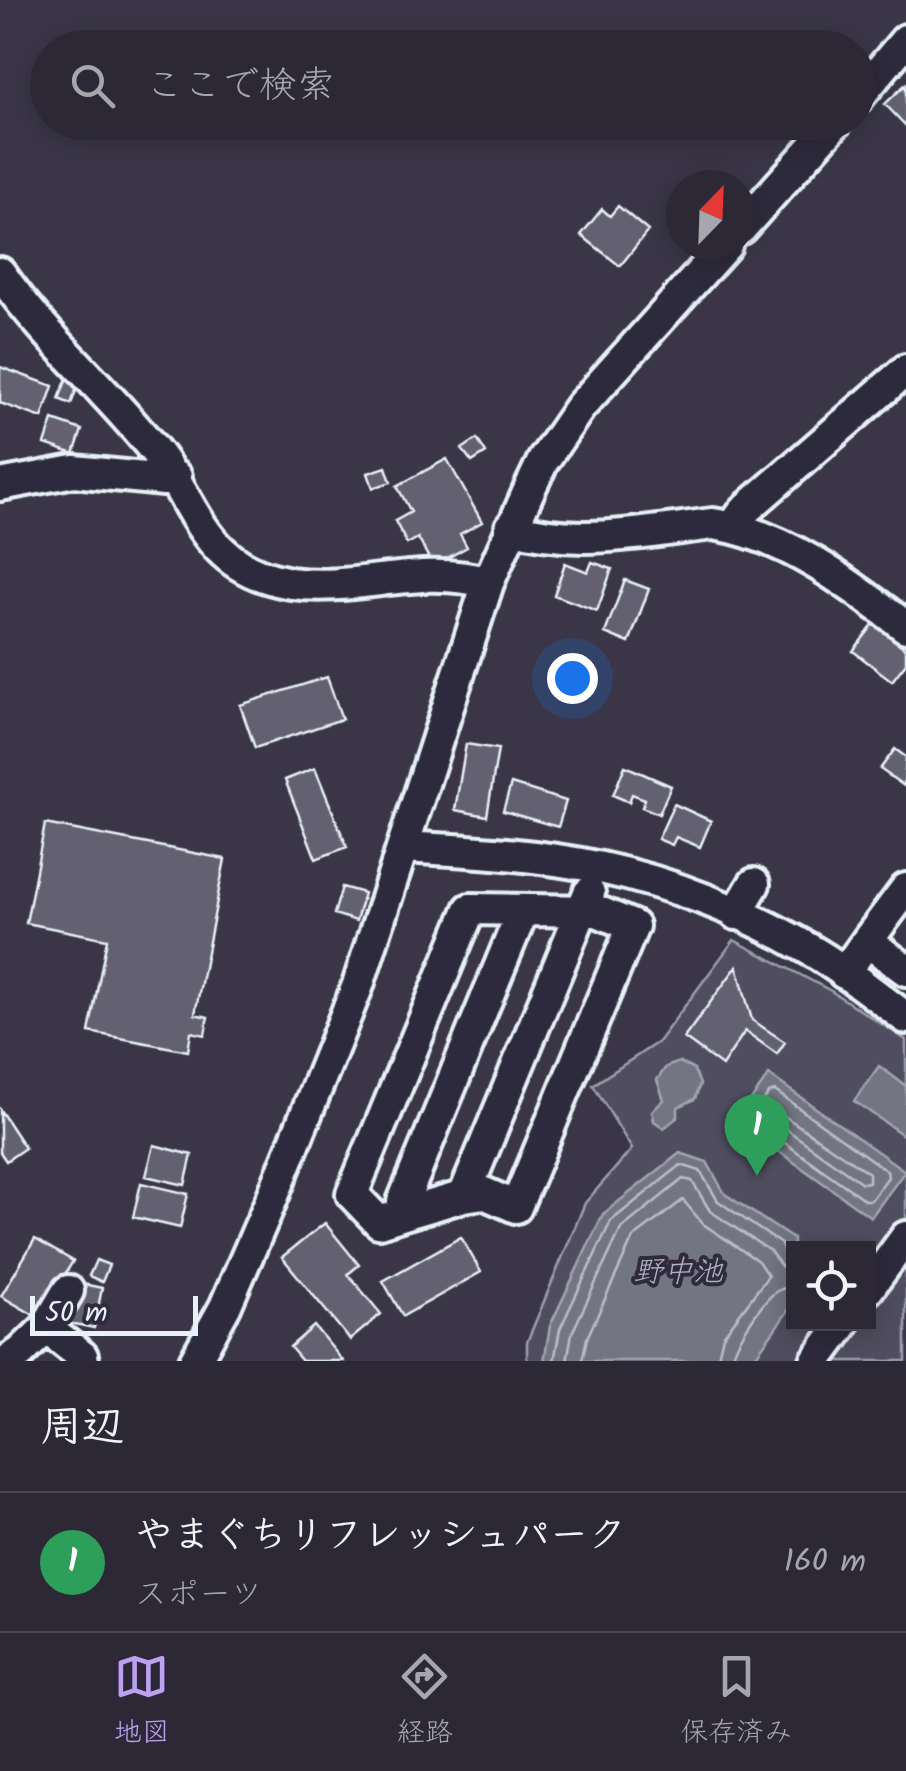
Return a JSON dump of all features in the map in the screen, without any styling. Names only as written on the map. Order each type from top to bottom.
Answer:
[{"type":"street","points":[[876,75],[906,40]]},
{"type":"street","points":[[756,211],[820,140]]},
{"type":"street","points":[[195,1361],[225,1308],[358,985],[488,583],[511,528],[543,461],[580,407],[712,260]]},
{"type":"street","points":[[0,273],[24,308],[126,416],[176,477],[209,538],[224,554],[256,574],[290,583],[328,584],[420,574],[464,576],[488,583]]},
{"type":"street","points":[[733,527],[744,510],[906,370]]},
{"type":"street","points":[[0,485],[74,471],[164,480],[176,477]]},
{"type":"street","points":[[511,528],[542,537],[592,538],[713,524],[733,527],[754,533],[820,567],[906,627]]},
{"type":"street","points":[[404,847],[506,854],[600,868],[652,881],[808,948],[906,1018]]},
{"type":"street","points":[[464,1196],[600,868]]},
{"type":"street","points":[[736,914],[754,884]]},
{"type":"street","points":[[844,973],[906,889]]},
{"type":"street","points":[[470,909],[582,911],[597,911],[633,926],[516,1207],[484,1193],[378,1222],[352,1194],[470,909]]},
{"type":"street","points":[[407,1212],[403,1202],[523,910]]},
{"type":"street","points":[[866,940],[906,970]]},
{"type":"street","points":[[876,1278],[906,1237]]},
{"type":"street","points":[[7,1361],[20,1354],[46,1328],[68,1291]]},
{"type":"street","points":[[46,1328],[82,1356],[83,1361]]},
{"type":"street","points":[[816,1361],[838,1331]]},
{"type":"shaded area","points":[[734,940],[831,991],[906,1040],[906,1361],[527,1361],[527,1342],[585,1203],[632,1149],[593,1085],[658,1042]]},
{"type":"water","points":[[679,1062],[694,1070],[700,1084],[695,1099],[678,1107],[678,1117],[664,1128],[654,1121],[652,1111],[664,1100],[657,1080],[666,1067]]},
{"type":"water","points":[[879,1066],[906,1086],[906,1137],[854,1101]]},
{"type":"water","points":[[769,1075],[905,1171],[871,1217],[736,1121]]},
{"type":"water","name":"野中池","points":[[680,1153],[707,1162],[725,1194],[793,1239],[786,1241],[786,1314],[752,1361],[544,1361],[550,1326],[603,1214]]},
{"type":"building","points":[[906,84],[906,126],[885,104]]},
{"type":"building","points":[[618,206],[648,231],[620,266],[581,235],[602,209],[610,216]]},
{"type":"building","points":[[0,367],[53,386],[42,418],[0,403]]},
{"type":"building","points":[[70,370],[82,375],[71,404],[59,399]]},
{"type":"building","points":[[53,420],[82,430],[74,454],[45,444]]},
{"type":"building","points":[[477,439],[486,453],[472,462],[462,449]]},
{"type":"building","points":[[447,459],[482,522],[460,534],[467,547],[433,566],[418,538],[407,544],[395,521],[411,512],[397,486]]},
{"type":"building","points":[[386,467],[391,482],[373,488],[368,473]]},
{"type":"building","points":[[592,562],[612,569],[597,611],[554,595],[565,563],[588,572]]},
{"type":"building","points":[[625,580],[649,589],[629,643],[605,633]]},
{"type":"building","points":[[874,624],[906,649],[906,663],[892,681],[853,651]]},
{"type":"building","points":[[327,677],[342,719],[255,748],[240,705]]},
{"type":"building","points":[[466,744],[498,749],[487,816],[455,810]]},
{"type":"building","points":[[895,749],[906,757],[904,786],[880,769]]},
{"type":"building","points":[[625,766],[671,786],[659,814],[642,807],[645,799],[632,794],[629,802],[613,795]]},
{"type":"building","points":[[315,768],[347,847],[316,859],[285,780]]},
{"type":"building","points":[[511,784],[566,801],[558,827],[503,811]]},
{"type":"building","points":[[674,804],[711,821],[700,847],[676,837],[672,845],[658,839]]},
{"type":"building","points":[[45,824],[225,859],[195,1014],[208,1017],[205,1035],[191,1032],[188,1051],[89,1032],[107,939],[26,923]]},
{"type":"building","points":[[342,887],[364,893],[356,921],[334,914]]},
{"type":"building","points":[[737,966],[752,1020],[785,1042],[777,1054],[745,1031],[722,1066],[684,1038]]},
{"type":"building","points":[[0,1110],[25,1148],[6,1161],[0,1152]]},
{"type":"building","points":[[154,1145],[192,1155],[185,1185],[146,1176]]},
{"type":"building","points":[[141,1183],[188,1194],[180,1228],[133,1217]]},
{"type":"building","points":[[325,1223],[359,1265],[348,1274],[381,1314],[350,1340],[282,1257]]},
{"type":"building","points":[[461,1237],[481,1272],[403,1316],[383,1281]]},
{"type":"building","points":[[35,1239],[73,1261],[39,1318],[1,1296]]},
{"type":"building","points":[[96,1260],[109,1265],[102,1282],[89,1276]]},
{"type":"building","points":[[78,1283],[102,1288],[94,1328],[70,1323]]},
{"type":"building","points":[[314,1326],[343,1361],[302,1361],[290,1347]]},
{"type":"place","name":"やまぐちリフレッシュパーク","points":[[757,1176]]}]
